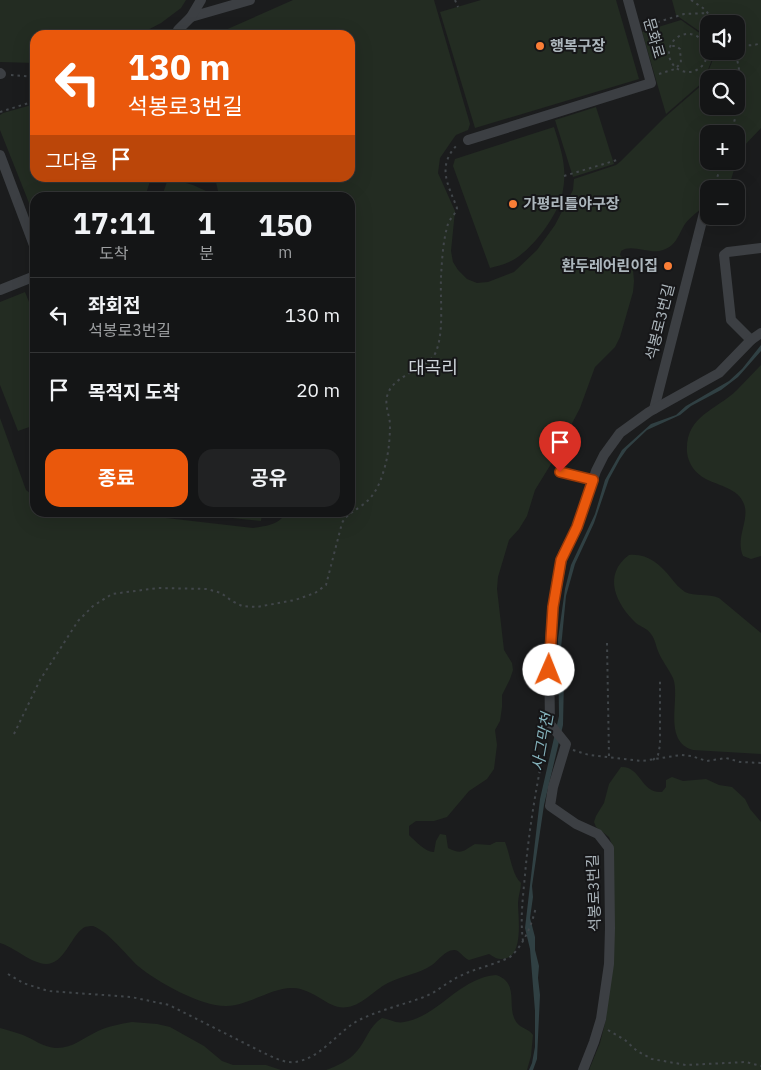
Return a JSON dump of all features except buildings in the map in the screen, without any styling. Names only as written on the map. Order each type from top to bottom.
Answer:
[{"type":"street","points":[[178,30],[190,17],[201,0]]},
{"type":"street","points":[[190,17],[250,0]]},
{"type":"street","name":"문화로","points":[[628,0],[651,80]]},
{"type":"street","points":[[468,140],[651,80]]},
{"type":"street","points":[[0,155],[30,235]]},
{"type":"street","name":"석봉로3번길","points":[[654,410],[701,225]]},
{"type":"street","points":[[751,340],[731,320],[724,255],[728,252],[761,248]]},
{"type":"street","points":[[0,290],[30,278]]},
{"type":"street","points":[[566,744],[550,724],[549,652],[554,598],[563,554],[577,527],[604,454],[614,438],[626,428],[654,410],[719,374],[751,340],[761,333]]},
{"type":"street","points":[[560,472],[593,480]]},
{"type":"street","name":"석봉로3번길","points":[[566,744],[553,787],[550,806],[576,824],[598,834],[609,848],[609,964],[599,1027],[583,1070]]},
{"type":"path","points":[[456,0],[458,7]]},
{"type":"path","points":[[691,0],[708,13]]},
{"type":"path","points":[[636,28],[684,14],[708,13]]},
{"type":"path","points":[[684,34],[697,36],[706,45],[707,58],[700,68],[688,72],[676,68],[670,58],[670,46],[674,40],[684,34]]},
{"type":"path","points":[[745,45],[761,43]]},
{"type":"path","points":[[651,80],[676,68],[681,63],[681,53],[678,47],[670,46]]},
{"type":"path","points":[[733,125],[740,81],[738,60]]},
{"type":"path","points":[[1,74],[30,77]]},
{"type":"path","points":[[0,112],[30,103]]},
{"type":"path","points":[[355,509],[370,499],[378,488],[383,475],[388,456],[390,421],[386,410],[386,400],[390,390],[400,379],[429,361],[437,351],[443,255],[448,223],[457,211],[444,174],[445,166],[453,150],[468,140]]},
{"type":"path","points":[[564,176],[617,160]]},
{"type":"path","points":[[14,734],[40,680],[78,621],[93,606],[112,594],[158,588],[207,589],[221,593],[232,602],[242,606],[257,607],[295,600],[315,593],[326,585],[342,523],[345,517]]},
{"type":"path","points":[[607,643],[609,757]]},
{"type":"path","points":[[651,761],[658,755],[660,745],[660,680]]},
{"type":"path","points":[[523,941],[523,900],[530,824],[536,786],[550,724]]},
{"type":"path","points":[[566,744],[578,753],[609,757],[651,761],[681,755],[707,761],[726,758],[740,762],[761,763]]},
{"type":"path","points":[[8,974],[23,983],[48,992],[122,996],[169,1005],[279,1060],[297,1062],[310,1058],[325,1048],[344,1029],[375,1012],[427,995],[460,976],[510,957],[516,952],[523,941],[533,921],[536,907]]},
{"type":"path","points":[[599,1027],[612,1032],[637,1051],[652,1059],[686,1065],[746,1062],[761,1066]]},
{"type":"green space","points":[[0,0],[186,0],[181,8],[161,23],[148,30],[30,30],[30,63],[0,62]]},
{"type":"green space","points":[[293,0],[434,0],[470,124],[468,130],[456,135],[440,158],[438,173],[455,211],[451,251],[453,262],[467,279],[477,283],[488,282],[514,272],[537,250],[555,225],[573,190],[574,179],[616,165],[665,117],[700,87],[700,115],[745,115],[745,70],[709,70],[713,60],[745,60],[745,15],[700,15],[700,32],[676,15],[672,0],[761,0],[761,128],[745,145],[745,125],[700,125],[700,170],[734,170],[731,180],[700,180],[700,210],[687,221],[677,239],[668,248],[652,251],[630,248],[621,251],[620,255],[633,270],[634,281],[633,292],[620,337],[615,347],[595,367],[580,408],[551,464],[535,490],[527,516],[509,540],[498,577],[497,589],[504,650],[512,663],[513,670],[502,695],[500,721],[495,730],[497,745],[494,769],[487,779],[469,791],[447,817],[434,821],[416,821],[409,826],[409,835],[431,852],[434,852],[436,841],[440,834],[446,835],[448,848],[460,852],[475,844],[490,845],[496,842],[505,842],[513,870],[521,883],[518,900],[519,927],[517,946],[508,958],[500,959],[489,954],[469,960],[458,951],[451,950],[427,968],[390,982],[354,1006],[348,1007],[335,1006],[309,992],[293,988],[277,990],[235,1005],[217,1005],[205,1002],[168,986],[146,972],[111,938],[93,926],[83,928],[67,950],[58,960],[52,963],[46,964],[34,961],[0,943],[0,418],[26,490],[30,493],[30,517],[158,517],[253,528],[267,526],[283,517],[355,517],[355,192],[220,192],[216,182],[355,182],[355,30],[225,30]]},
{"type":"green space","name":"행복구장","points":[[481,0],[616,0],[639,79],[475,128],[440,12]]},
{"type":"green space","points":[[681,20],[700,33],[700,60],[712,60],[708,70],[700,70],[700,85],[666,114],[642,32]]},
{"type":"green space","points":[[30,105],[30,182],[150,182],[147,192],[30,192],[30,205],[0,130],[0,115]]},
{"type":"green space","points":[[596,107],[614,164],[573,177],[555,120]]},
{"type":"green space","name":"가평리틀야구장","points":[[554,127],[564,171],[562,195],[555,213],[542,233],[525,251],[509,262],[490,268],[453,166],[455,159]]},
{"type":"green space","points":[[167,182],[182,182],[208,192],[164,192]]},
{"type":"green space","points":[[25,292],[30,304],[30,427],[18,431],[0,385],[0,302]]},
{"type":"green space","points":[[761,365],[761,556],[751,559],[743,556],[741,549],[741,536],[745,516],[744,504],[733,491],[699,474],[693,468],[687,452],[691,430],[696,422],[737,390]]},
{"type":"green space","points":[[222,517],[261,517],[261,521]]},
{"type":"green space","points":[[629,555],[642,556],[653,560],[685,592],[719,598],[761,633],[761,754],[693,750],[684,745],[678,738],[674,718],[675,686],[673,678],[652,636],[648,630],[636,623],[629,615],[618,598],[615,589],[616,571]]},
{"type":"green space","points":[[621,767],[633,771],[645,785],[655,791],[662,792],[666,787],[666,780],[672,777],[683,781],[706,779],[719,785],[732,787],[745,799],[750,809],[761,822],[761,1070],[589,1070],[600,1043],[606,1019],[613,847],[609,837],[596,827],[594,822],[604,803],[609,784]]},
{"type":"green space","points":[[496,975],[504,979],[508,984],[512,1010],[517,1023],[533,1035],[531,1056],[527,1070],[326,1070],[343,1063],[354,1055],[374,1025],[382,1018],[401,1022],[416,1018],[428,1013],[471,983]]},
{"type":"green space","points":[[132,1022],[170,1027],[204,1046],[222,1061],[233,1065],[266,1065],[281,1070],[0,1070],[0,1028],[23,1035],[46,1046],[61,1048],[72,1045],[102,1029]]},
{"type":"shaded area","points":[[761,345],[761,351],[738,377],[721,390],[691,406],[680,415],[647,430],[627,449],[609,479],[594,523],[575,564],[566,596],[561,648],[564,678],[563,725],[544,805],[532,886],[533,897],[530,918],[539,966],[540,995],[537,1059],[533,1070],[529,1070],[535,1047],[535,1011],[530,949],[525,928],[540,799],[559,716],[558,639],[565,589],[571,565],[595,514],[605,480],[622,450],[651,424],[676,415],[686,406],[729,381],[742,369]]},
{"type":"place","name":"행복구장","points":[[540,46]]},
{"type":"place","name":"가평리틀야구장","points":[[513,204]]},
{"type":"place","name":"환두레어린이집","points":[[668,266]]},
{"type":"district","name":"대곡리","points":[[433,368]]},
{"type":"route","points":[[549,670],[550,629],[561,560],[577,527],[593,480],[560,472]]},
{"type":"water label","name":"사그막천","points":[[542,742]]}]
